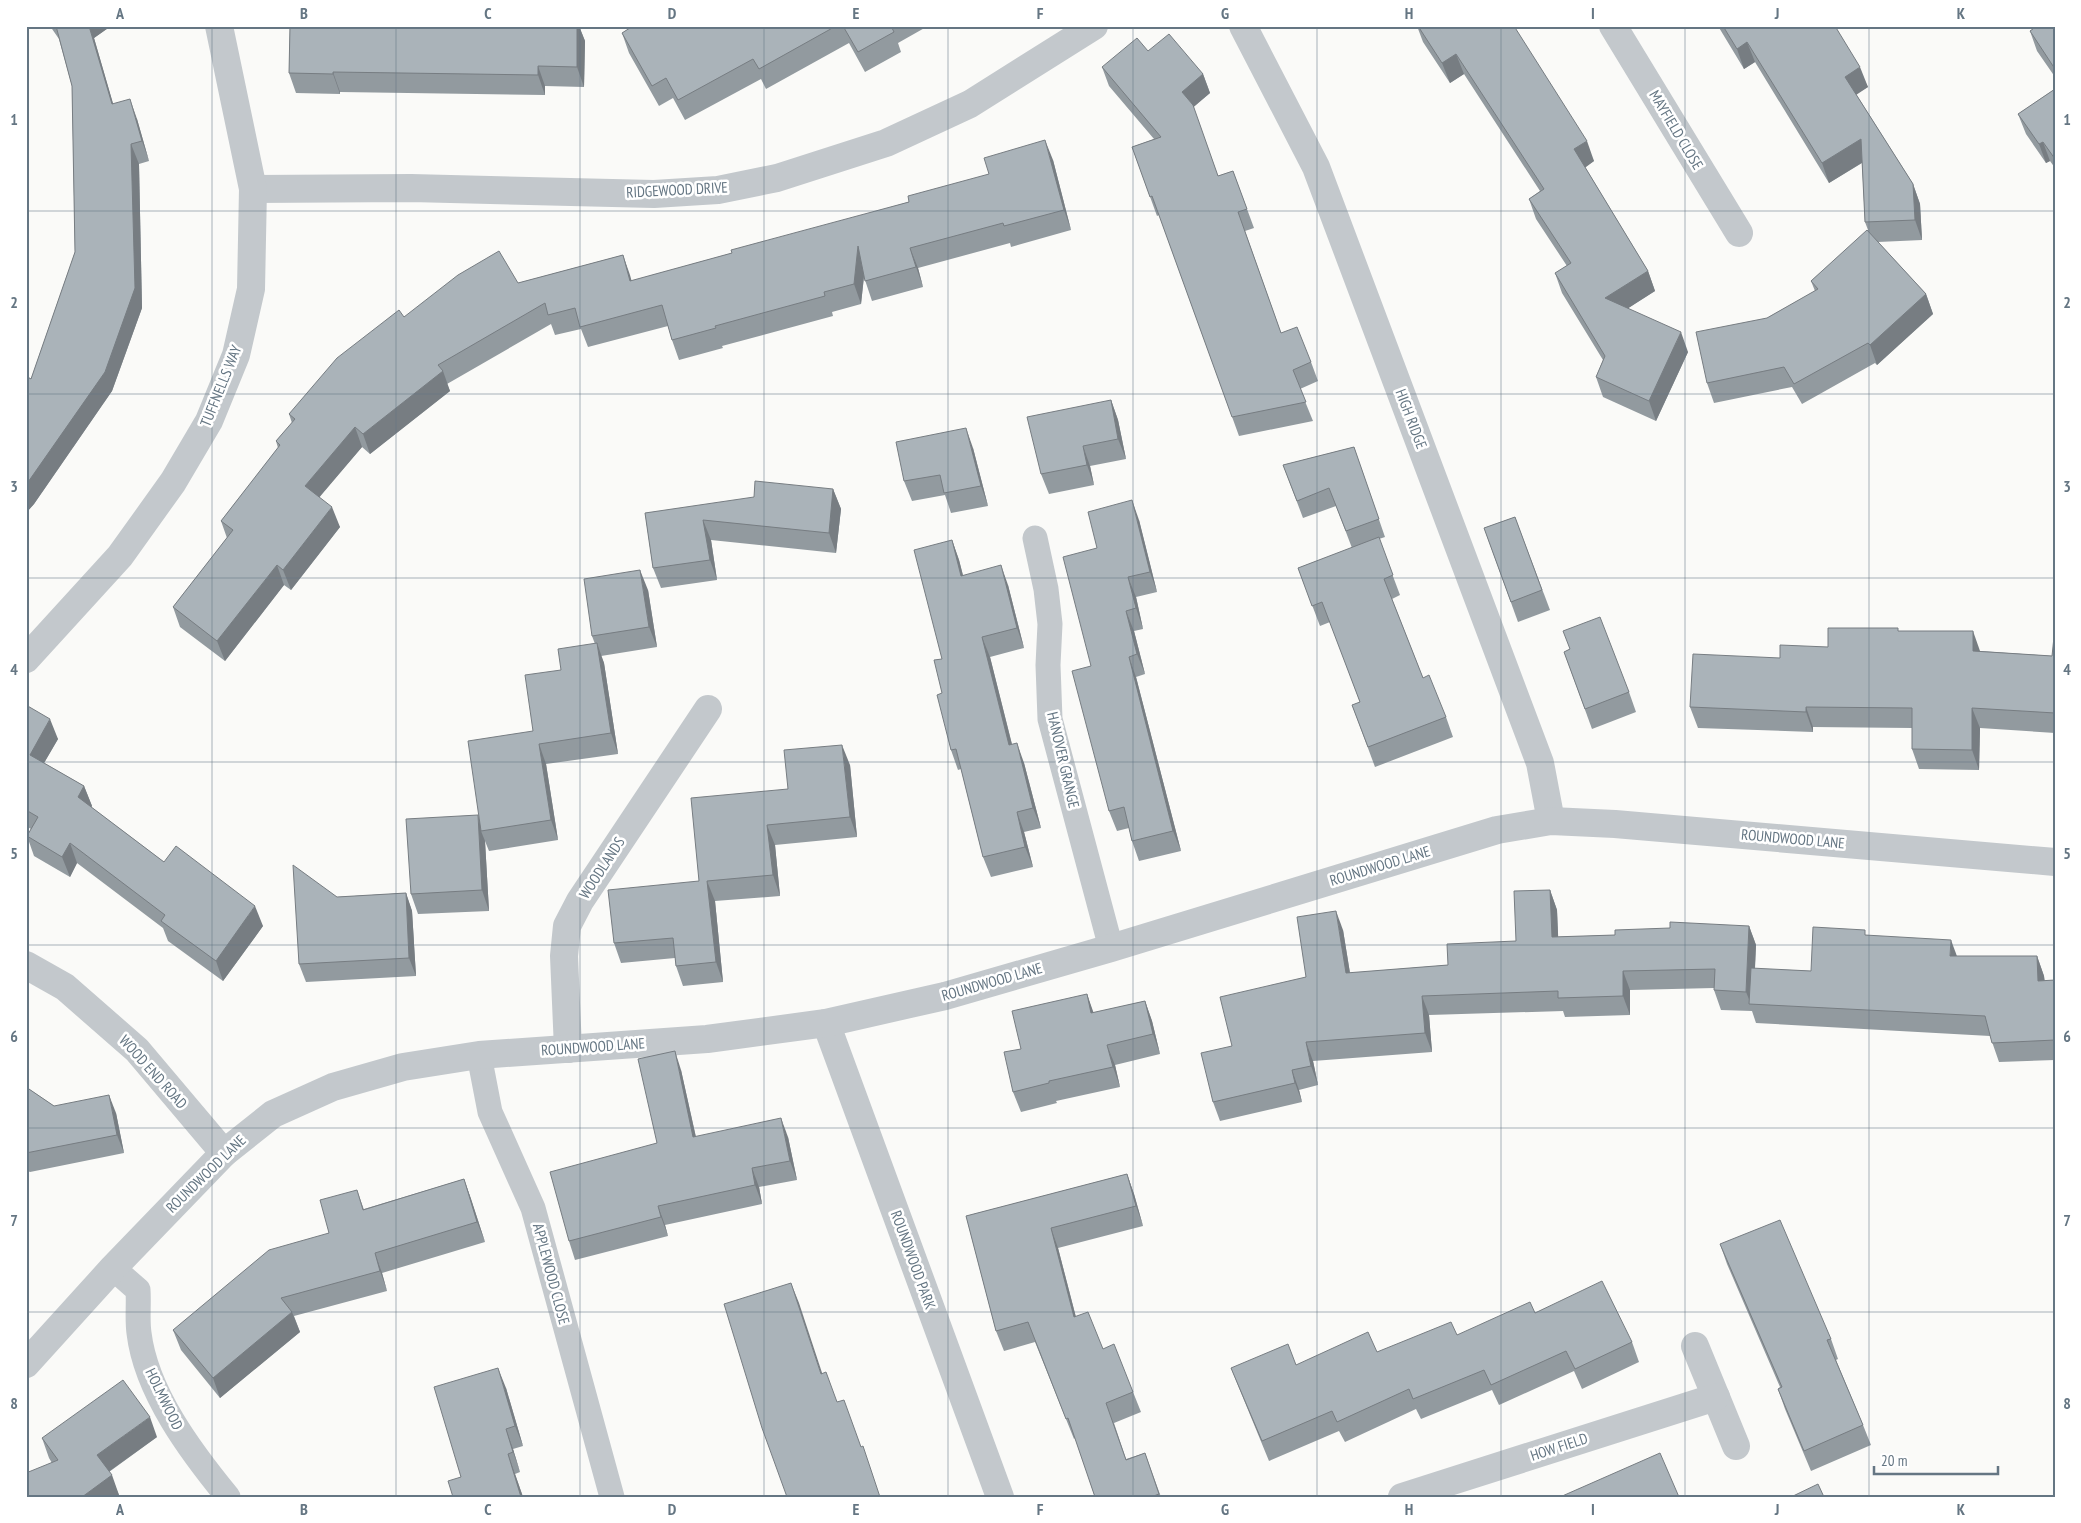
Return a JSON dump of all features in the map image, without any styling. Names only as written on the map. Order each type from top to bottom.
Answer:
[{"type":"street","name":"TUFFNELLS WAY","points":[[26,658],[120,556],[173,482],[209,420],[236,355],[251,289],[253,189],[219,26]]},
{"type":"street","name":"RIDGEWOOD DRIVE","points":[[253,189],[410,188],[654,194],[727,188],[786,175],[886,143],[970,104],[1094,26]]},
{"type":"street","name":"HIGH RIDGE","points":[[1243,26],[1252,39],[1316,168],[1540,763],[1551,821]]},
{"type":"street","name":"MAYFIELD CLOSE","points":[[1613,26],[1739,233]]},
{"type":"street","name":"WOODLANDS","points":[[568,1049],[564,956],[567,926],[580,901],[708,709]]},
{"type":"street","name":"ROUNDWOOD LANE","points":[[26,1364],[112,1268],[224,1153],[273,1114],[333,1087],[403,1067],[479,1055],[706,1039],[826,1023],[945,996],[1111,948],[1497,830],[1551,821],[1615,824],[2055,862]]},
{"type":"street","name":"WOOD END ROAD","points":[[26,965],[64,988],[137,1050],[224,1153]]},
{"type":"street","name":"ROUNDWOOD PARK","points":[[826,1023],[1000,1497]]},
{"type":"street","points":[[1695,1346],[1736,1446]]},
{"type":"street","name":"HOW FIELD","points":[[1402,1497],[1716,1397]]},
{"type":"lane","name":"HANOVER GRANGE","points":[[1035,538],[1046,588],[1050,624],[1048,665],[1050,719],[1111,948]]},
{"type":"lane","name":"APPLEWOOD CLOSE","points":[[479,1055],[490,1112],[533,1208],[612,1497]]},
{"type":"lane","name":"HOLMWOOD","points":[[112,1268],[138,1290],[139,1333],[156,1389],[195,1458],[228,1497]]},
{"type":"building","points":[[56,26],[89,26],[112,104],[130,99],[142,141],[131,144],[135,288],[105,372],[26,485],[26,376],[31,379],[75,252],[72,86]]},
{"type":"building","points":[[290,26],[577,26],[577,67],[538,66],[538,75],[289,73]]},
{"type":"building","points":[[633,26],[836,26],[759,69],[753,59],[678,100],[666,78],[652,86],[622,33]]},
{"type":"building","points":[[843,26],[891,26],[894,32],[858,52]]},
{"type":"building","points":[[1418,26],[1514,26],[1587,141],[1574,149],[1648,271],[1605,298],[1681,332],[1649,401],[1596,377],[1605,356],[1555,273],[1571,263],[1529,199],[1544,189],[1456,54],[1442,63]]},
{"type":"building","points":[[1723,26],[1835,26],[1860,67],[1845,77],[1913,184],[1915,220],[1865,222],[1861,139],[1822,163],[1747,42],[1737,49]]},
{"type":"building","points":[[2037,26],[2055,26],[2055,69],[2030,31]]},
{"type":"building","points":[[1169,34],[1203,74],[1182,92],[1193,105],[1218,176],[1233,171],[1247,209],[1238,212],[1281,333],[1297,327],[1311,362],[1293,370],[1306,402],[1232,417],[1152,196],[1150,197],[1132,147],[1161,137],[1102,67],[1137,38],[1148,51]]},
{"type":"building","points":[[2055,89],[2055,159],[2043,142],[2039,144],[2018,114]]},
{"type":"building","points":[[1045,140],[1064,210],[1004,226],[1003,223],[910,248],[916,267],[865,281],[858,246],[854,284],[824,292],[825,296],[715,326],[716,328],[672,340],[662,305],[580,327],[575,308],[548,315],[545,303],[438,365],[443,371],[363,434],[355,427],[305,486],[332,507],[283,570],[277,565],[217,641],[173,607],[233,530],[221,521],[280,445],[276,441],[295,419],[289,414],[337,358],[399,310],[404,317],[458,275],[499,251],[518,283],[623,255],[630,281],[732,253],[731,250],[909,202],[908,196],[989,174],[984,158]]},
{"type":"building","points":[[1867,230],[1926,294],[1870,345],[1868,343],[1794,384],[1784,367],[1707,383],[1696,332],[1767,318],[1818,289],[1811,281]]},
{"type":"building","points":[[1111,400],[1118,439],[1083,446],[1087,465],[1041,474],[1027,417]]},
{"type":"building","points":[[966,428],[981,486],[944,493],[940,475],[904,481],[896,442]]},
{"type":"building","points":[[1354,447],[1379,519],[1346,531],[1329,488],[1297,501],[1283,465]]},
{"type":"building","points":[[755,481],[833,489],[829,533],[703,520],[710,560],[653,568],[645,513],[754,497]]},
{"type":"building","points":[[1132,500],[1150,572],[1128,577],[1136,608],[1126,611],[1137,654],[1129,657],[1173,831],[1132,841],[1124,807],[1109,811],[1072,671],[1091,666],[1063,557],[1097,548],[1088,512]]},
{"type":"building","points":[[1515,517],[1542,590],[1511,602],[1484,528]]},
{"type":"building","points":[[1379,537],[1393,575],[1384,579],[1423,678],[1429,675],[1446,717],[1368,747],[1352,705],[1360,702],[1322,602],[1312,606],[1298,568]]},
{"type":"building","points":[[952,540],[961,576],[1001,565],[1017,628],[982,637],[1009,745],[1017,743],[1033,808],[1017,812],[1025,847],[983,857],[956,749],[951,750],[937,695],[942,693],[934,660],[942,659],[914,550]]},
{"type":"building","points":[[640,570],[649,627],[592,636],[584,579]]},
{"type":"building","points":[[1600,617],[1629,692],[1585,709],[1564,652],[1570,649],[1563,631]]},
{"type":"building","points":[[1828,628],[1898,628],[1898,631],[1973,631],[1973,651],[2052,656],[2055,637],[2055,713],[1972,708],[1972,750],[1912,749],[1912,708],[1806,707],[1806,712],[1690,707],[1693,654],[1780,658],[1780,645],[1828,647]]},
{"type":"building","points":[[597,643],[611,733],[539,744],[551,820],[481,831],[468,741],[533,731],[525,675],[561,670],[558,649]]},
{"type":"building","points":[[26,705],[50,719],[30,755],[84,786],[78,797],[164,862],[176,846],[255,906],[216,961],[161,921],[165,915],[70,843],[62,857],[27,836],[38,817],[26,810]]},
{"type":"building","points":[[842,745],[850,817],[767,825],[773,875],[707,881],[716,962],[676,966],[673,938],[614,943],[608,890],[699,881],[691,798],[788,789],[784,750]]},
{"type":"building","points":[[478,815],[482,890],[411,894],[406,819]]},
{"type":"building","points":[[293,865],[337,897],[406,893],[409,958],[299,964]]},
{"type":"building","points":[[1550,890],[1552,937],[1615,935],[1615,930],[1670,928],[1670,922],[1749,926],[1746,992],[1714,990],[1715,969],[1623,971],[1623,996],[1558,998],[1558,991],[1422,996],[1425,1033],[1306,1042],[1311,1066],[1292,1070],[1295,1083],[1213,1102],[1201,1053],[1232,1046],[1220,997],[1306,977],[1297,917],[1336,911],[1346,973],[1448,965],[1447,944],[1516,941],[1514,891]]},
{"type":"building","points":[[1813,927],[1865,930],[1865,935],[1951,940],[1950,956],[2037,956],[2038,981],[2055,980],[2055,1040],[1992,1043],[1985,1016],[1749,1004],[1751,968],[1811,971]]},
{"type":"building","points":[[1087,994],[1091,1013],[1145,1001],[1153,1034],[1107,1045],[1113,1067],[1049,1081],[1049,1083],[1013,1092],[1004,1052],[1021,1049],[1012,1011]]},
{"type":"building","points":[[675,1051],[693,1137],[781,1118],[790,1161],[752,1168],[755,1185],[658,1206],[661,1217],[569,1241],[550,1172],[657,1143],[638,1059]]},
{"type":"building","points":[[26,1087],[54,1106],[109,1095],[117,1135],[26,1153]]},
{"type":"building","points":[[1127,1174],[1136,1206],[1051,1228],[1074,1317],[1088,1312],[1103,1349],[1114,1344],[1133,1392],[1106,1403],[1126,1460],[1145,1453],[1159,1494],[1151,1497],[1095,1497],[1068,1418],[1066,1419],[1028,1322],[996,1331],[966,1216]]},
{"type":"building","points":[[464,1179],[477,1222],[375,1253],[380,1271],[281,1298],[292,1312],[213,1378],[173,1330],[269,1250],[329,1233],[320,1200],[357,1190],[363,1210]]},
{"type":"building","points":[[1780,1220],[1831,1339],[1827,1340],[1863,1425],[1804,1451],[1778,1389],[1782,1387],[1720,1244]]},
{"type":"building","points":[[1602,1281],[1632,1342],[1575,1369],[1566,1351],[1491,1385],[1484,1370],[1413,1399],[1409,1389],[1337,1422],[1332,1411],[1262,1441],[1231,1368],[1288,1344],[1296,1365],[1368,1332],[1377,1352],[1451,1322],[1457,1335],[1530,1302],[1535,1313]]},
{"type":"building","points":[[791,1283],[821,1374],[826,1372],[837,1402],[844,1400],[861,1447],[863,1446],[880,1497],[787,1497],[762,1428],[724,1304]]},
{"type":"building","points":[[498,1368],[515,1426],[506,1429],[513,1452],[508,1454],[521,1497],[453,1497],[448,1481],[461,1477],[434,1387]]},
{"type":"building","points":[[123,1380],[150,1417],[97,1455],[112,1475],[82,1497],[26,1497],[26,1473],[58,1460],[42,1438]]},
{"type":"building","points":[[1660,1453],[1679,1497],[1560,1497]]},
{"type":"building","points":[[1818,1484],[1824,1497],[1791,1497]]}]
